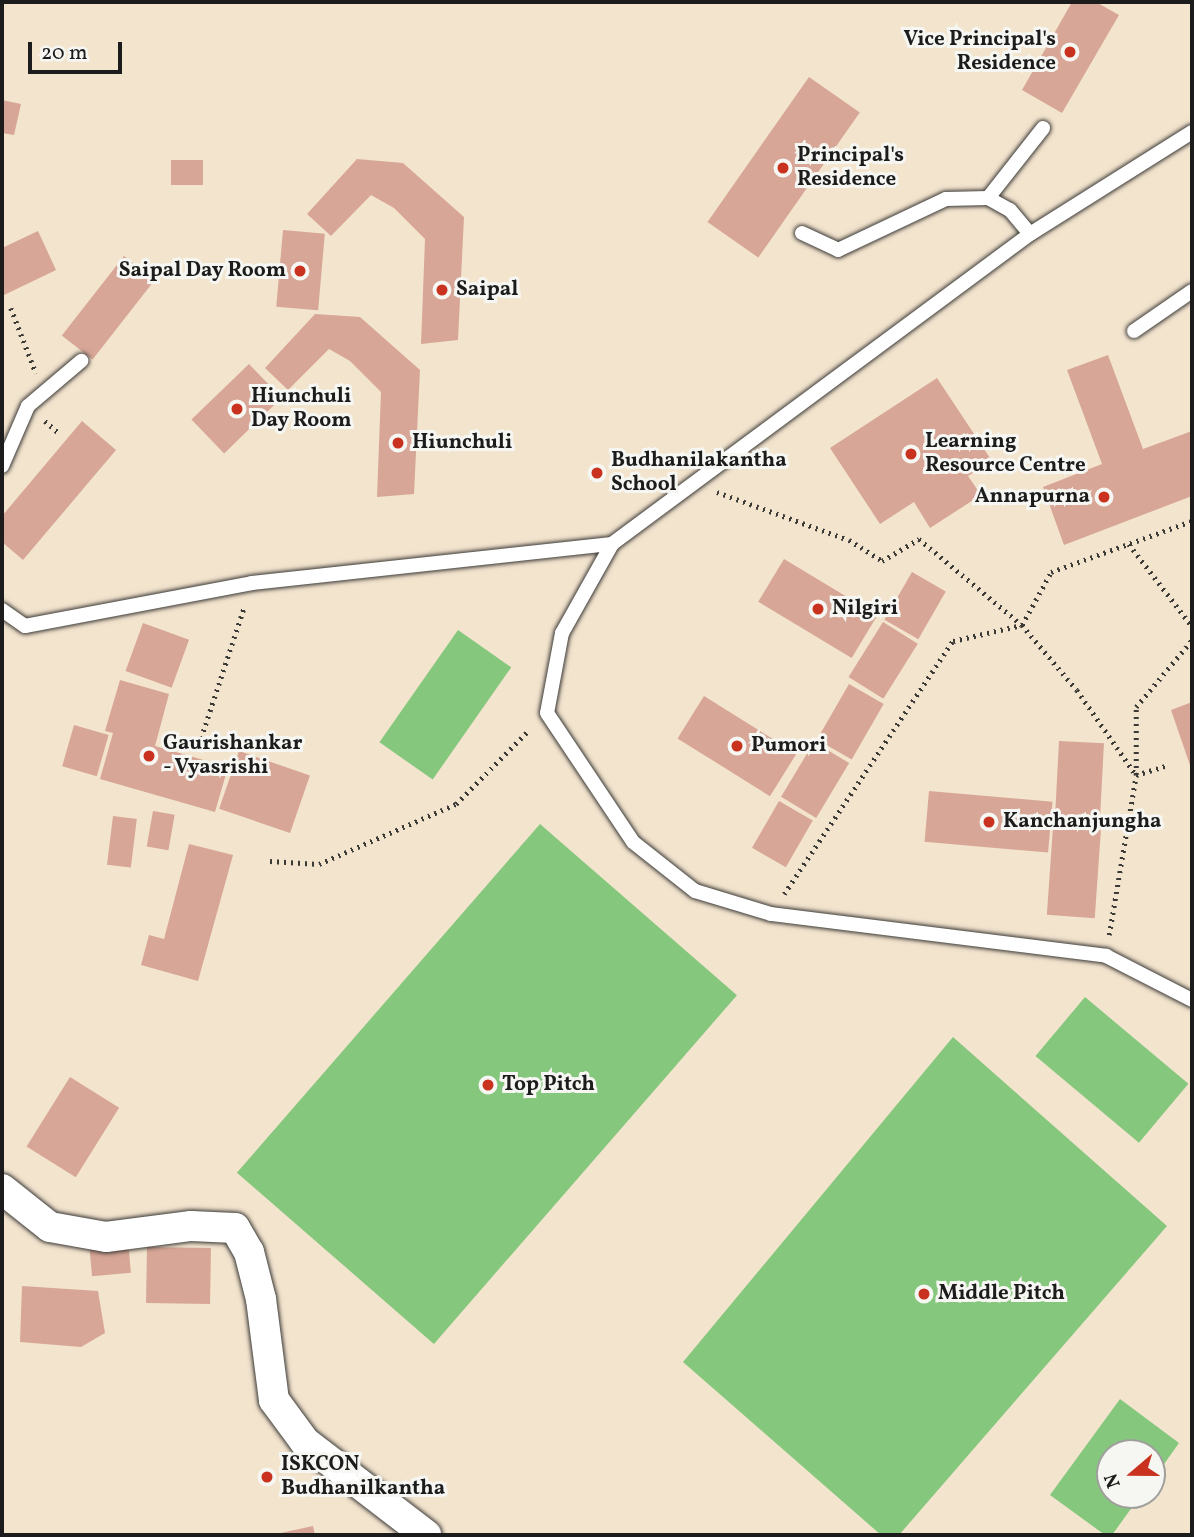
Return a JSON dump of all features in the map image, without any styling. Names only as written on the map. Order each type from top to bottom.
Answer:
[{"type":"street","points":[[2,1189],[50,1227],[106,1237],[191,1226],[235,1228],[249,1252],[261,1299],[274,1400],[305,1442],[407,1530]]},
{"type":"lane","points":[[988,198],[1043,128]]},
{"type":"lane","points":[[1192,132],[1030,234],[612,544],[562,633],[547,713],[633,842],[695,891],[771,914],[1105,956],[1192,1000]]},
{"type":"lane","points":[[802,233],[838,250],[946,199],[988,198],[1010,210],[1030,234]]},
{"type":"lane","points":[[1134,331],[1192,292]]},
{"type":"lane","points":[[2,466],[28,406],[81,361]]},
{"type":"lane","points":[[2,610],[25,626],[252,583],[612,544]]},
{"type":"path","points":[[11,308],[44,393]]},
{"type":"path","points":[[691,483],[849,540],[883,561],[919,538],[1022,625],[1077,690],[1136,775]]},
{"type":"path","points":[[771,914],[953,641],[1022,625],[1051,572],[1192,520]]},
{"type":"path","points":[[1129,544],[1192,626]]},
{"type":"path","points":[[201,738],[252,583]]},
{"type":"path","points":[[1105,956],[1136,775],[1136,706],[1192,640]]},
{"type":"path","points":[[271,861],[319,864],[456,804],[547,713]]},
{"type":"path","points":[[1136,775],[1166,766]]},
{"type":"green space","points":[[458,630],[511,667],[433,780],[379,742]]},
{"type":"green space","name":"Top Pitch","points":[[540,824],[737,995],[434,1344],[237,1173]]},
{"type":"green space","points":[[1085,997],[1188,1084],[1139,1143],[1036,1056]]},
{"type":"green space","name":"Middle Pitch","points":[[953,1037],[1167,1226],[899,1535],[881,1535],[683,1362]]},
{"type":"green space","points":[[1120,1399],[1179,1443],[1166,1461],[1166,1439],[1096,1439],[1096,1509],[1131,1509],[1112,1535],[1105,1535],[1050,1495]]},
{"type":"building","name":"Vice Principal's Residence","points":[[1072,2],[1096,2],[1119,15],[1062,113],[1022,90]]},
{"type":"building","name":"Principal's Residence","points":[[809,77],[860,113],[758,258],[707,222]]},
{"type":"building","points":[[2,100],[21,104],[14,135],[2,133]]},
{"type":"building","name":"Saipal","points":[[357,159],[403,163],[464,217],[458,340],[421,344],[425,239],[394,208],[371,195],[331,236],[307,214]]},
{"type":"building","points":[[171,160],[203,160],[203,185],[171,185]]},
{"type":"building","name":"Saipal Day Room","points":[[283,230],[325,234],[318,310],[276,307]]},
{"type":"building","points":[[38,231],[56,270],[2,296],[2,248]]},
{"type":"building","points":[[124,256],[155,280],[93,360],[62,336]]},
{"type":"building","name":"Hiunchuli","points":[[315,314],[360,317],[420,370],[414,494],[377,497],[381,392],[350,361],[329,349],[288,390],[265,368]]},
{"type":"building","points":[[1108,355],[1143,449],[1192,431],[1192,496],[1064,545],[1043,487],[1102,464],[1067,370]]},
{"type":"building","name":"Hiunchuli Day Room","points":[[249,364],[282,398],[224,453],[191,420]]},
{"type":"building","name":"Learning Resource Centre","points":[[937,378],[992,461],[968,476],[981,495],[930,528],[914,502],[880,524],[830,448]]},
{"type":"building","points":[[82,421],[116,450],[23,560],[2,542],[2,516]]},
{"type":"building","name":"Nilgiri","points":[[784,559],[877,615],[852,658],[758,602]]},
{"type":"building","name":"Nilgiri","points":[[912,572],[946,592],[918,639],[884,620]]},
{"type":"building","name":"Nilgiri","points":[[883,622],[918,644],[883,699],[849,677]]},
{"type":"building","name":"Gaurishankar - Vyasrishi","points":[[143,623],[189,640],[172,688],[126,671]]},
{"type":"building","name":"Gaurishankar - Vyasrishi","points":[[120,680],[169,694],[155,746],[228,767],[215,812],[100,779],[113,733],[105,731]]},
{"type":"building","points":[[849,684],[884,704],[852,759],[817,739]]},
{"type":"building","name":"Pumori","points":[[704,696],[796,754],[770,796],[678,738]]},
{"type":"building","points":[[1192,702],[1192,771],[1171,710]]},
{"type":"building","points":[[74,725],[109,735],[97,776],[62,766]]},
{"type":"building","name":"Kanchanjungha","points":[[1059,741],[1104,743],[1099,828],[1055,826]]},
{"type":"building","name":"Pumori","points":[[814,742],[849,763],[816,818],[781,797]]},
{"type":"building","name":"Gaurishankar - Vyasrishi","points":[[239,751],[310,775],[290,833],[219,809]]},
{"type":"building","name":"Kanchanjungha","points":[[929,791],[1053,802],[1048,853],[925,842]]},
{"type":"building","name":"Pumori","points":[[779,801],[813,820],[786,867],[752,848]]},
{"type":"building","points":[[153,811],[175,815],[168,850],[147,846]]},
{"type":"building","points":[[113,816],[137,819],[131,868],[107,865]]},
{"type":"building","name":"Kanchanjungha","points":[[1053,827],[1101,830],[1095,918],[1047,915]]},
{"type":"building","points":[[189,844],[233,855],[198,981],[141,965],[149,935],[164,939]]},
{"type":"building","points":[[70,1077],[119,1108],[76,1177],[27,1147]]},
{"type":"building","points":[[128,1240],[131,1273],[92,1276],[89,1243]]},
{"type":"building","points":[[147,1247],[211,1248],[210,1304],[146,1303]]},
{"type":"building","points":[[22,1286],[98,1291],[105,1333],[81,1347],[20,1342]]},
{"type":"building","points":[[313,1526],[315,1535],[276,1535],[276,1534]]},
{"type":"place","name":"Vice Principal's Residence","points":[[1070,52]]},
{"type":"place","name":"Principal's Residence","points":[[783,168]]},
{"type":"place","name":"Saipal Day Room","points":[[300,271]]},
{"type":"place","name":"Saipal","points":[[442,290]]},
{"type":"place","name":"Hiunchuli Day Room","points":[[237,409]]},
{"type":"place","name":"Hiunchuli","points":[[398,443]]},
{"type":"place","name":"Learning Resource Centre","points":[[911,454]]},
{"type":"place","name":"Budhanilakantha School","points":[[597,473]]},
{"type":"place","name":"Annapurna","points":[[1104,497]]},
{"type":"place","name":"Nilgiri","points":[[818,609]]},
{"type":"place","name":"Pumori","points":[[737,746]]},
{"type":"place","name":"Gaurishankar - Vyasrishi","points":[[149,756]]},
{"type":"place","name":"Kanchanjungha","points":[[989,822]]},
{"type":"place","name":"Top Pitch","points":[[488,1085]]},
{"type":"place","name":"Middle Pitch","points":[[924,1294]]},
{"type":"place","name":"ISKCON Budhanilkantha","points":[[267,1477]]}]
